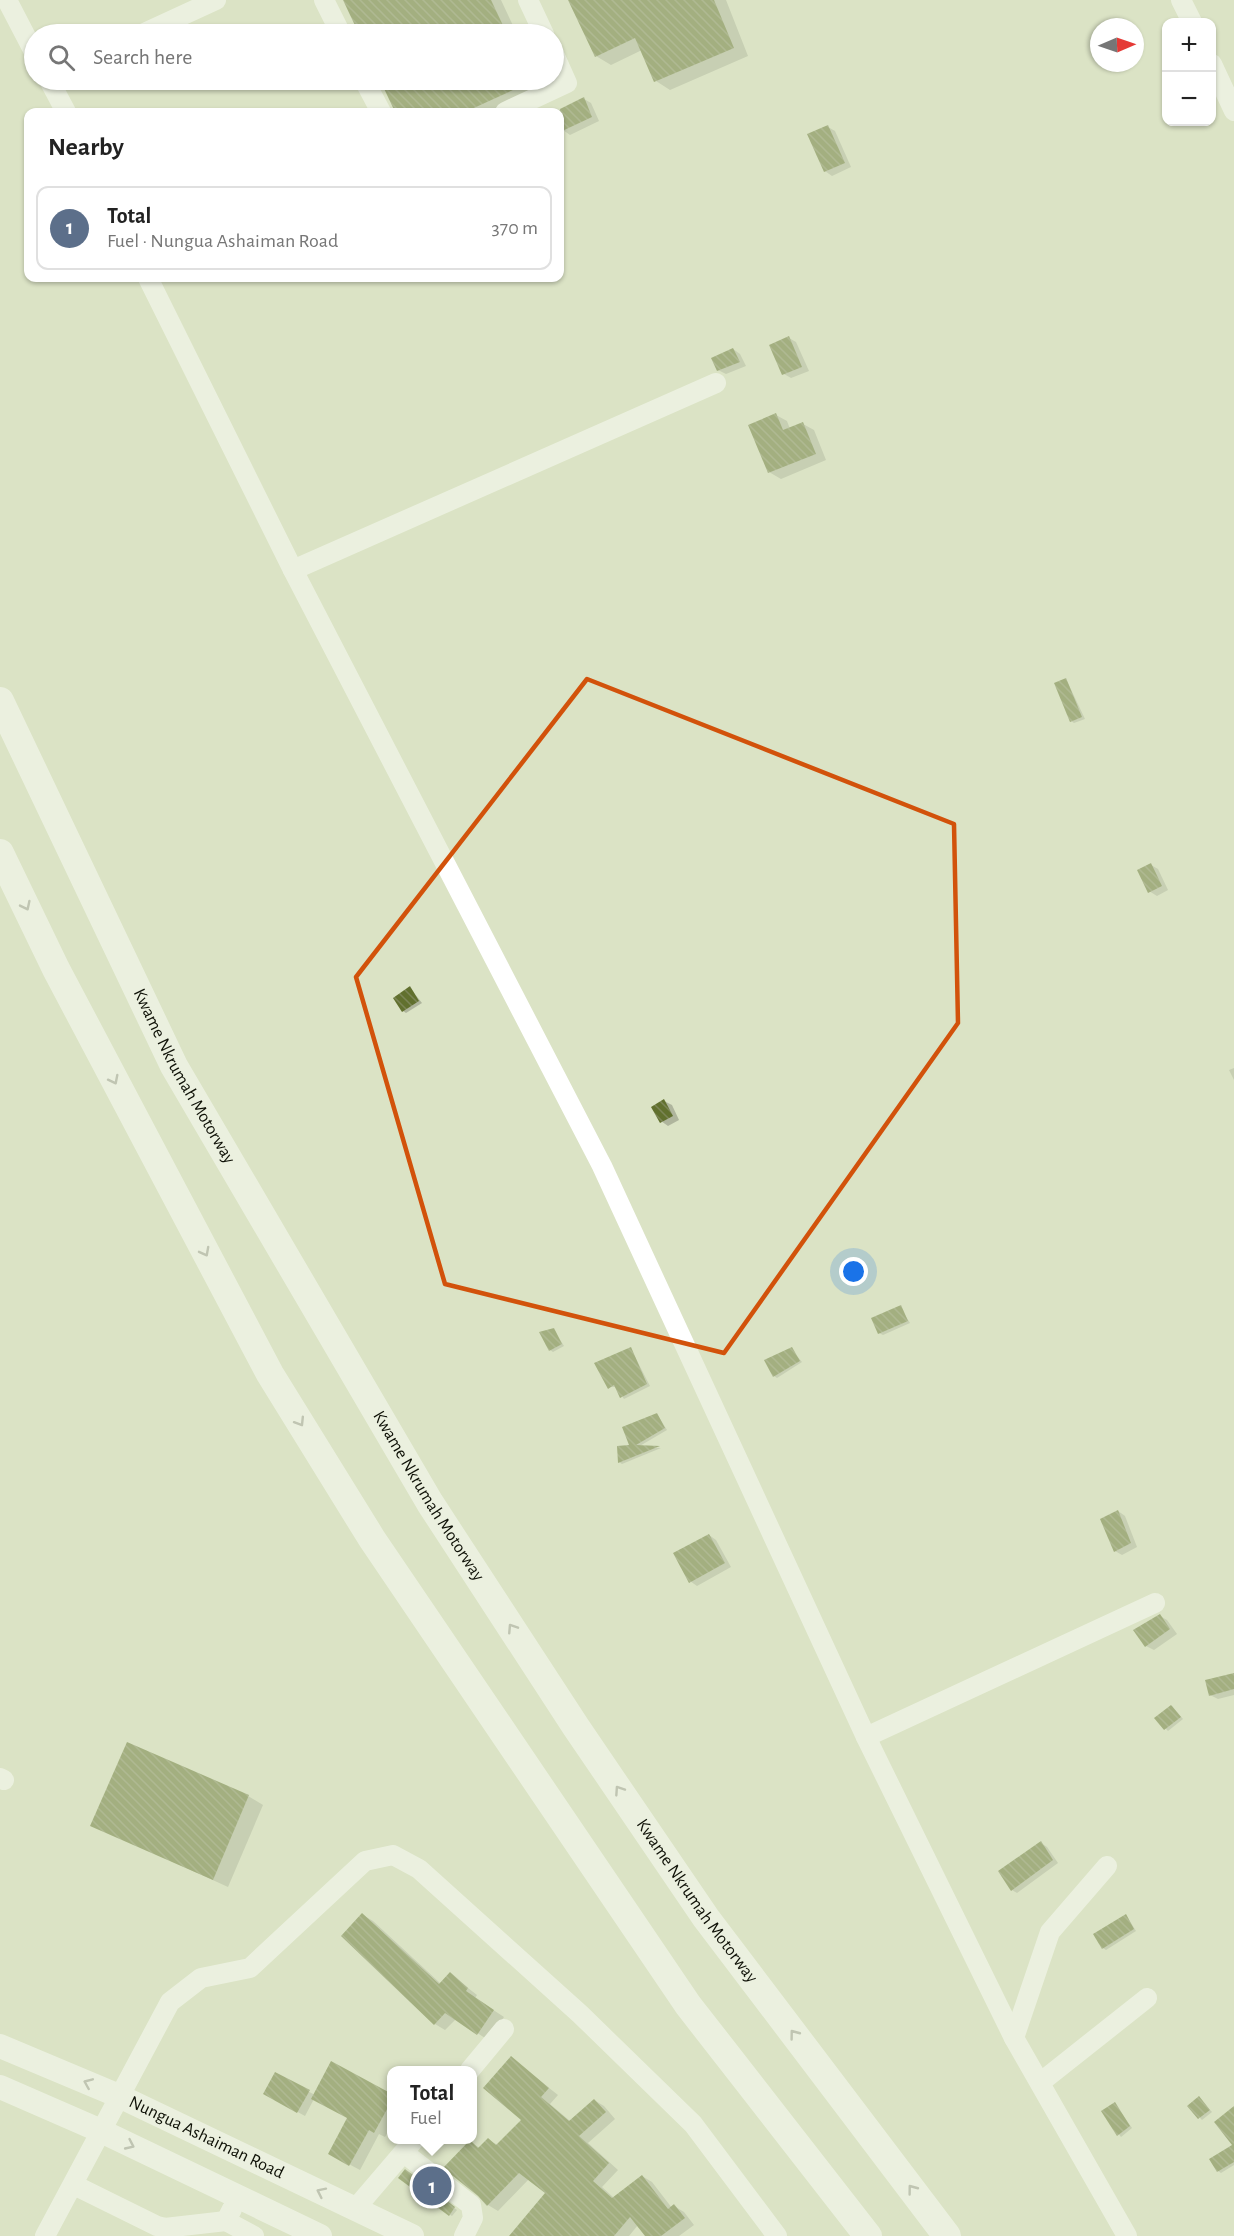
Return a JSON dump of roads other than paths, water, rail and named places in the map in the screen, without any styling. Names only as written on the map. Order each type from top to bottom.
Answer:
[{"type":"highway","name":"Kwame Nkrumah Motorway","points":[[0,701],[174,1066],[430,1503],[576,1727],[706,1918],[947,2236]]},
{"type":"highway","points":[[0,853],[56,969],[270,1374],[372,1539],[688,2004],[868,2236]]},
{"type":"main road","name":"Nungua Ashaiman Road","points":[[0,2046],[119,2096],[412,2236]]},
{"type":"main road","points":[[0,2088],[101,2131],[320,2236]]},
{"type":"street","points":[[7,0],[24,33]]},
{"type":"street","points":[[164,24],[216,0]]},
{"type":"street","points":[[324,0],[336,24]]},
{"type":"street","points":[[528,0],[539,24]]},
{"type":"street","points":[[1181,0],[1190,18]]},
{"type":"street","points":[[1216,72],[1234,111]]},
{"type":"street","points":[[54,90],[64,108]]},
{"type":"street","points":[[369,90],[379,108]]},
{"type":"street","points":[[514,108],[552,90]]},
{"type":"street","points":[[150,282],[293,570],[602,1166],[866,1737],[1014,2038],[1127,2236]]},
{"type":"street","points":[[293,570],[716,382]]},
{"type":"street","points":[[866,1737],[1155,1604]]},
{"type":"street","points":[[45,2236],[170,2002],[201,1978],[250,1968],[365,1861],[393,1854],[419,1869],[436,1884],[580,2014],[693,2124],[777,2236]]},
{"type":"street","points":[[1014,2038],[1050,1932],[1107,1866]]},
{"type":"street","points":[[1041,2082],[1147,1998]]},
{"type":"street","points":[[473,2066],[504,2029]]},
{"type":"street","points":[[355,2209],[409,2146],[471,2205],[473,2218],[464,2236]]},
{"type":"street","points":[[74,2185],[157,2226],[165,2228],[226,2221],[254,2236]]},
{"type":"street","points":[[226,2221],[237,2195]]},
{"type":"place","name":"Total","points":[[432,2186]]}]
